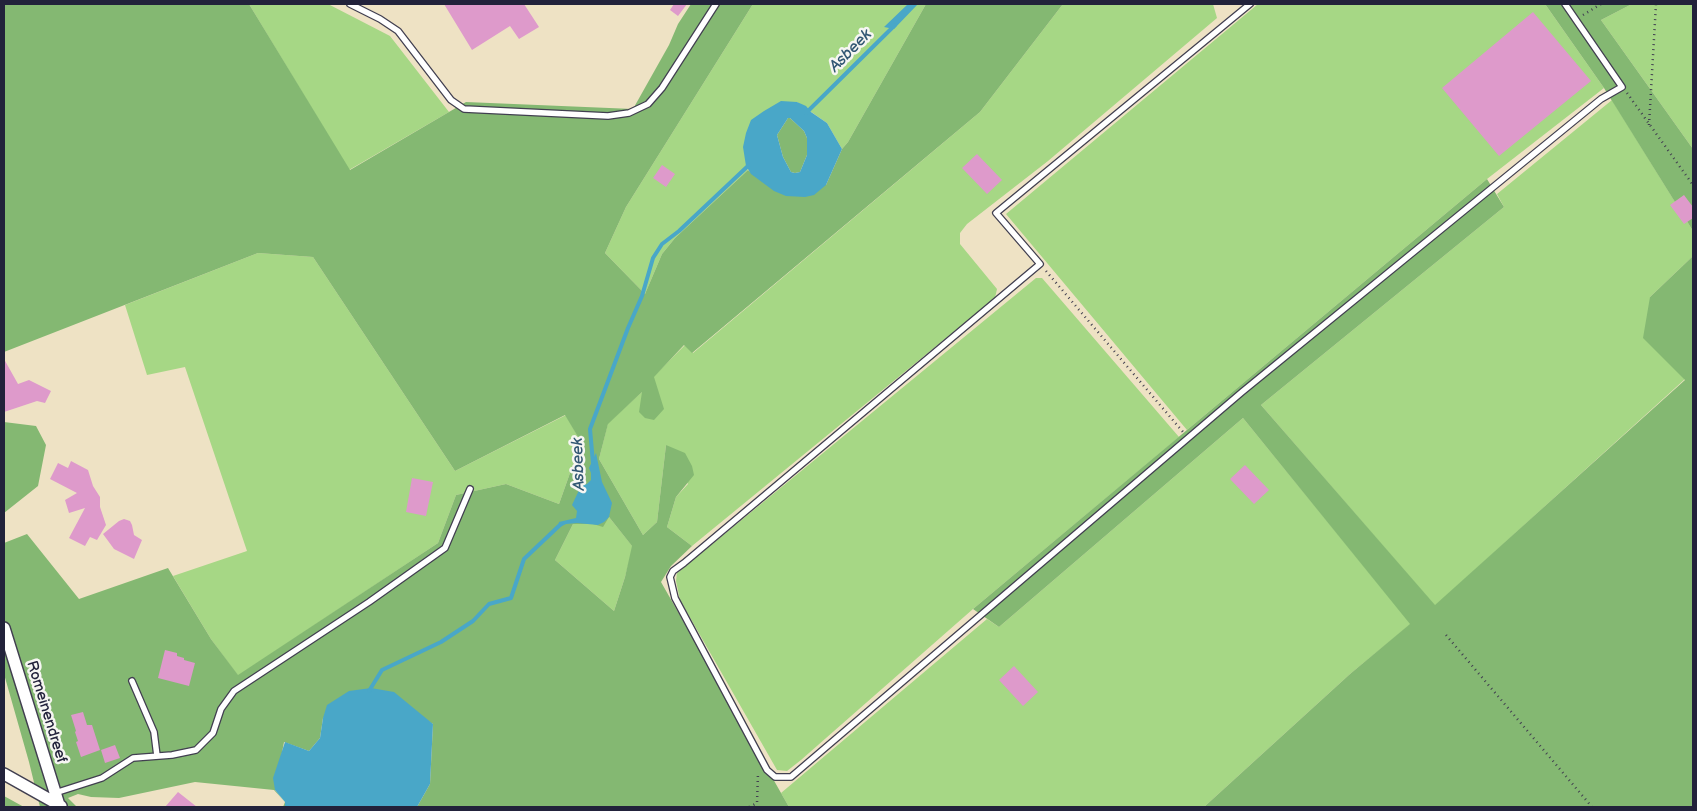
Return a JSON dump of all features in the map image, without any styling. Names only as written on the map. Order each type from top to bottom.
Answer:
[{"type":"street","name":"Romeinendreef","points":[[4,628],[55,793],[61,806]]},
{"type":"street","points":[[4,774],[61,806]]},
{"type":"lane","points":[[350,4],[380,19],[398,31],[451,100],[464,109],[608,116],[629,113],[648,104],[662,88],[716,4]]},
{"type":"lane","points":[[1250,4],[996,213],[1040,264],[684,563],[673,570],[670,577],[675,598],[767,770],[775,777],[792,777],[1242,392],[1594,105],[1622,87],[1565,4]]},
{"type":"lane","points":[[55,793],[102,778],[133,758],[196,750],[213,733],[221,709],[234,691],[369,602],[444,548],[470,489]]},
{"type":"lane","points":[[132,681],[154,732],[157,756]]},
{"type":"path","points":[[1576,19],[1601,4]]},
{"type":"path","points":[[1649,125],[1656,4]]},
{"type":"path","points":[[1622,87],[1693,185]]},
{"type":"path","points":[[1040,264],[1188,438]]},
{"type":"path","points":[[1446,635],[1592,807]]},
{"type":"path","points":[[749,807],[756,803],[760,756]]},
{"type":"green space","points":[[4,4],[249,4],[350,170],[466,102],[633,109],[669,45],[678,24],[691,4],[753,4],[626,207],[605,253],[645,294],[662,254],[675,238],[748,170],[759,179],[826,185],[842,149],[848,142],[926,4],[1063,4],[980,112],[692,353],[684,345],[654,377],[664,409],[654,420],[645,418],[639,412],[642,392],[608,424],[599,459],[643,535],[657,522],[666,445],[685,453],[692,466],[694,475],[676,497],[667,527],[692,546],[671,566],[661,582],[789,807],[417,807],[430,784],[433,724],[371,688],[323,718],[320,738],[309,751],[284,742],[275,790],[285,802],[274,790],[195,782],[119,798],[91,797],[78,794],[68,798],[77,807],[40,807],[4,674],[4,543],[27,534],[79,599],[168,568],[211,639],[238,675],[438,543],[456,495],[506,484],[559,504],[581,442],[565,415],[455,471],[313,257],[258,253],[4,352]],"holes":[[[609,517],[632,546],[625,577],[614,611],[555,560],[573,524],[593,524],[603,527]]]},
{"type":"green space","points":[[249,4],[328,4],[390,36],[449,112],[349,170]]},
{"type":"green space","points":[[753,4],[926,4],[848,142],[842,149],[827,123],[797,102],[746,166],[748,170],[675,238],[662,254],[645,294],[605,253],[626,207]]},
{"type":"green space","points":[[1063,4],[1213,4],[1217,18],[1048,161],[967,224],[960,233],[960,244],[997,289],[995,298],[692,546],[667,527],[676,497],[688,484],[666,445],[657,522],[643,535],[599,459],[608,423],[643,391],[653,377],[685,345],[693,353],[980,112]]},
{"type":"green space","points":[[1258,4],[1545,4],[1604,88],[1487,179],[1187,430],[1006,214]]},
{"type":"green space","points":[[1545,4],[1632,4],[1601,20],[1693,149],[1693,231],[1604,88]]},
{"type":"green space","points":[[1632,4],[1693,4],[1693,149],[1601,20]]},
{"type":"green space","points":[[1612,100],[1693,231],[1693,256],[1650,297],[1685,379],[1435,606],[1261,405],[1504,207],[1497,194]]},
{"type":"green space","points":[[788,118],[804,131],[807,138],[807,155],[800,172],[795,173],[791,172],[783,157],[777,135]]},
{"type":"green space","points":[[1487,179],[1504,207],[1261,405],[1435,605],[1685,380],[1643,338],[1650,297],[1693,256],[1693,807],[1204,807],[1350,674],[1410,624],[1243,418],[999,627],[973,609]]},
{"type":"green space","points":[[258,253],[313,257],[455,471],[566,415],[581,442],[559,504],[506,484],[456,495],[438,543],[238,676],[211,639],[173,576],[247,551],[185,367],[147,375],[125,305]]},
{"type":"green space","points":[[1036,278],[1042,278],[1179,437],[973,609],[801,760],[787,771],[777,770],[680,600],[676,581],[677,573]]},
{"type":"green space","points":[[1243,418],[1411,624],[1350,674],[1204,807],[789,807],[781,793],[987,619],[999,627]]},
{"type":"green space","points":[[4,422],[36,426],[46,445],[38,486],[4,513]]},
{"type":"green space","points":[[609,517],[633,547],[614,611],[555,560],[573,524],[593,524]]},
{"type":"green space","points":[[4,796],[24,807],[4,807]]},
{"type":"water","points":[[908,4],[918,4],[894,29],[884,27]]},
{"type":"water","points":[[781,101],[797,102],[806,106],[811,112],[827,123],[842,149],[826,185],[814,195],[805,197],[786,196],[774,191],[751,174],[746,166],[743,147],[746,133],[751,120]],"holes":[[[788,118],[804,131],[807,138],[807,155],[800,172],[795,173],[791,172],[783,157],[777,135]]]},
{"type":"water","points":[[596,453],[602,482],[612,503],[609,517],[598,525],[577,523],[566,524],[558,528],[559,522],[576,518],[577,511],[572,505],[581,486],[591,480],[589,468]]},
{"type":"water","points":[[371,688],[394,692],[433,724],[430,784],[417,807],[285,807],[285,802],[275,790],[273,778],[285,742],[309,751],[320,738],[327,705],[349,691]]},
{"type":"building","points":[[444,4],[524,4],[539,27],[519,39],[510,26],[472,50]]},
{"type":"building","points":[[674,4],[687,4],[678,16],[670,10]]},
{"type":"building","points":[[1533,12],[1591,81],[1499,156],[1442,88]]},
{"type":"building","points":[[977,154],[1002,180],[987,194],[962,168]]},
{"type":"building","points":[[662,165],[675,174],[666,187],[653,178]]},
{"type":"building","points":[[1684,195],[1693,207],[1693,218],[1684,224],[1670,205]]},
{"type":"building","points":[[4,359],[18,384],[29,380],[51,391],[45,403],[37,401],[4,412]]},
{"type":"building","points":[[71,461],[88,470],[93,486],[100,497],[100,507],[106,525],[97,540],[90,537],[85,546],[69,538],[85,508],[69,513],[65,500],[77,493],[50,479],[58,463],[68,468]]},
{"type":"building","points":[[1245,465],[1269,490],[1254,504],[1230,479]]},
{"type":"building","points":[[412,478],[433,482],[426,516],[406,512]]},
{"type":"building","points":[[124,519],[130,521],[134,535],[142,540],[134,559],[114,549],[103,534]]},
{"type":"building","points":[[165,650],[177,653],[177,656],[184,658],[184,660],[195,663],[189,686],[158,678]]},
{"type":"building","points":[[1014,666],[1038,692],[1023,706],[999,680]]},
{"type":"building","points":[[83,712],[87,725],[92,725],[100,750],[81,757],[71,715]]},
{"type":"building","points":[[115,745],[120,758],[105,763],[101,750]]},
{"type":"building","points":[[178,792],[197,807],[165,807]]},
{"type":"waterway","name":"Asbeek","points":[[806,113],[895,25]]},
{"type":"waterway","name":"Asbeek","points":[[593,463],[590,429],[642,296],[653,258],[662,244],[679,231],[749,165]]},
{"type":"waterway","name":"Asbeek","points":[[369,691],[382,670],[441,642],[473,621],[489,604],[511,598],[524,559],[561,524]]}]
